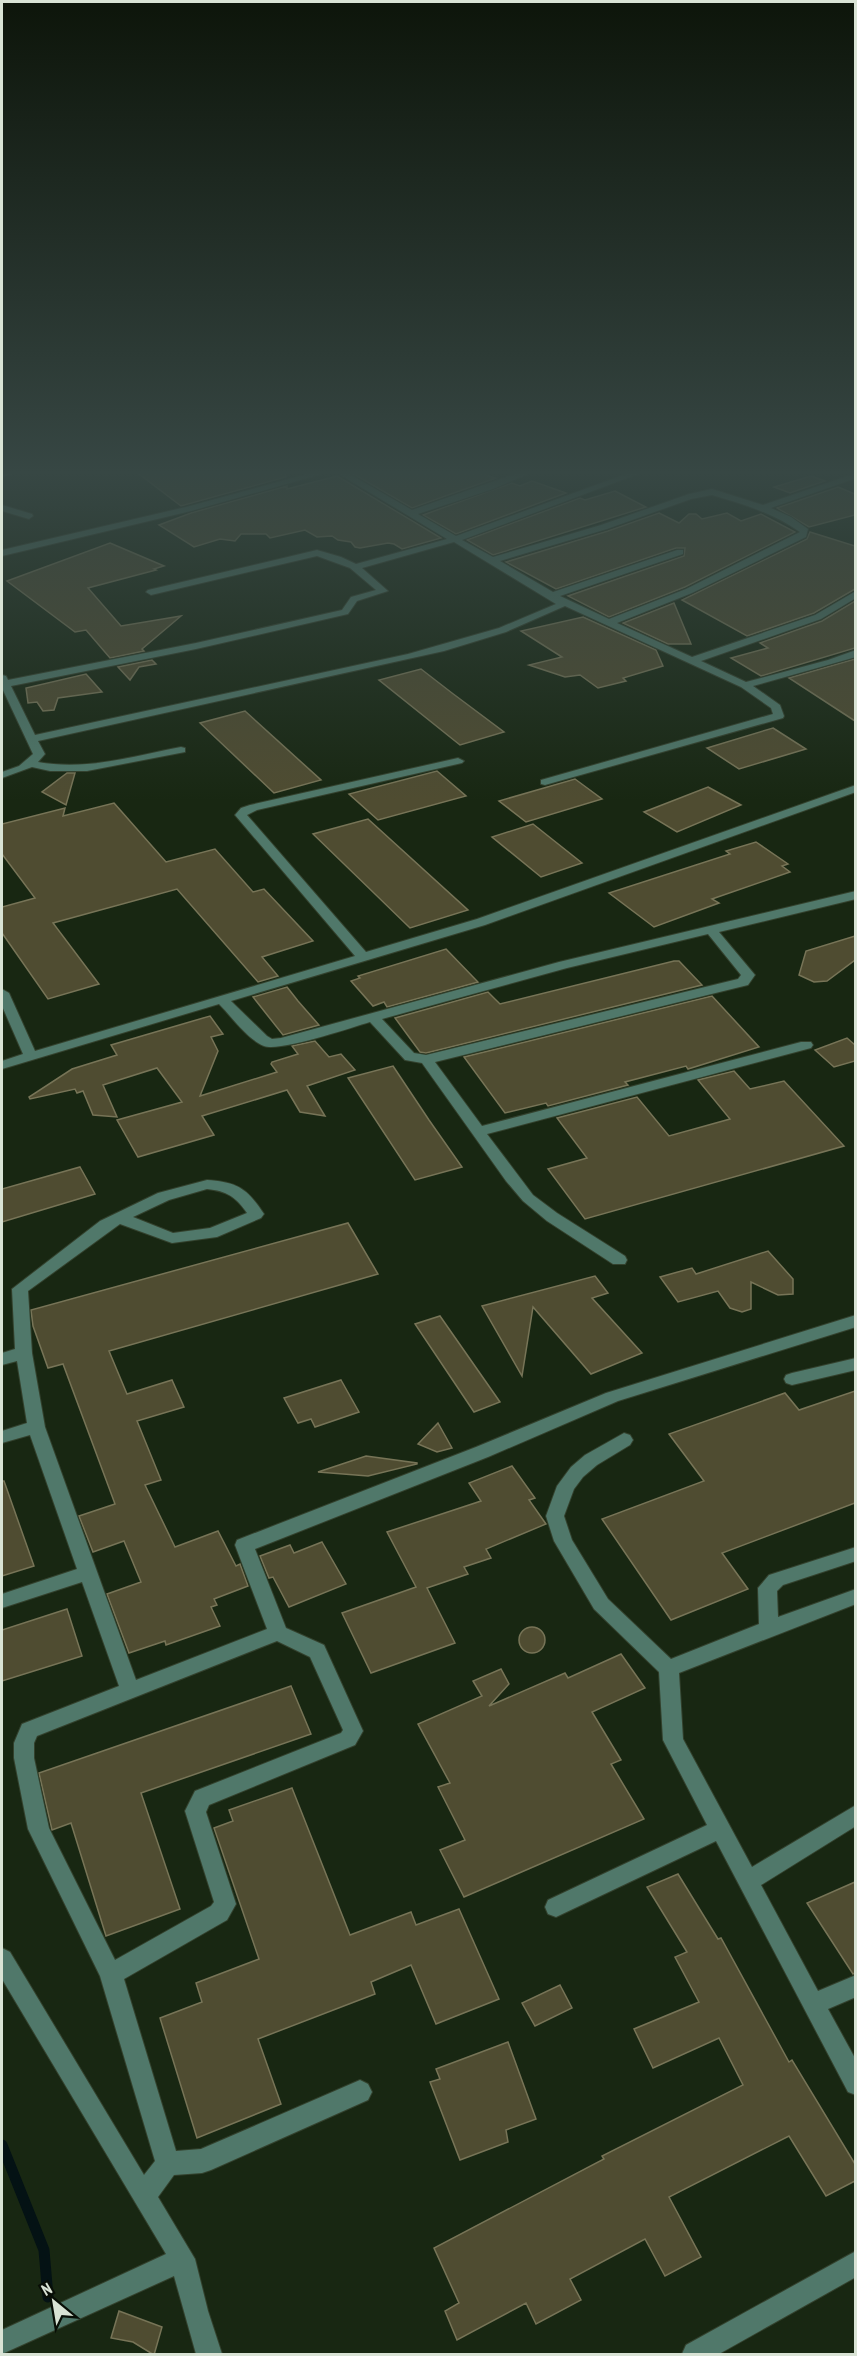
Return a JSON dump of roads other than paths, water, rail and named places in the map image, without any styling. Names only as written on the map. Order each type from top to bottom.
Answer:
[{"type":"street","points":[[151,592],[199,581]]},
{"type":"street","points":[[2,775],[19,771],[32,764],[39,754],[3,681],[196,646],[345,612],[354,599],[383,591],[372,581]]},
{"type":"street","points":[[526,581],[608,623],[745,685],[776,707],[779,716],[545,782]]},
{"type":"street","points":[[556,598],[602,581]]},
{"type":"street","points":[[608,623],[709,581]]},
{"type":"street","points":[[694,660],[819,617],[855,594]]},
{"type":"street","points":[[34,740],[354,669],[497,633],[561,605],[556,598]]},
{"type":"street","points":[[745,685],[832,662],[855,653]]},
{"type":"street","points":[[32,764],[49,769],[98,766],[181,750]]},
{"type":"street","points":[[363,957],[241,815],[254,807],[458,761]]},
{"type":"street","points":[[2,1065],[481,922],[855,788]]},
{"type":"street","points":[[221,999],[262,1039],[270,1043],[282,1042],[374,1019],[564,965],[855,895]]},
{"type":"street","points":[[374,1019],[410,1057],[426,1059],[446,1056],[743,982],[748,975],[712,931]]},
{"type":"street","points":[[2,993],[31,1056]]},
{"type":"street","points":[[478,1132],[806,1045]]},
{"type":"street","points":[[426,1059],[528,1198],[552,1217],[619,1260]]},
{"type":"street","points":[[120,1218],[172,1238],[212,1233],[256,1214],[251,1204],[230,1188],[210,1182],[182,1189],[105,1225],[20,1288],[24,1353],[36,1427],[130,1689]]},
{"type":"street","points":[[111,1974],[219,1913],[225,1904],[195,1811],[202,1798],[348,1739],[353,1731],[316,1651],[278,1633],[244,1545],[482,1452],[612,1397],[855,1321]]},
{"type":"street","points":[[2,1359],[24,1353]]},
{"type":"street","points":[[792,1379],[855,1364]]},
{"type":"street","points":[[2,1437],[36,1427]]},
{"type":"street","points":[[624,1440],[591,1460],[566,1486],[555,1516],[563,1541],[601,1604],[669,1669],[673,1740],[855,2084]]},
{"type":"street","points":[[769,1629],[767,1588],[776,1580],[855,1554]]},
{"type":"street","points":[[2,1601],[88,1573]]},
{"type":"street","points":[[669,1669],[855,1596]]},
{"type":"street","points":[[168,2164],[111,1974],[39,1828],[24,1758],[24,1743],[29,1730],[278,1633]]},
{"type":"street","points":[[748,1881],[855,1814]]},
{"type":"street","points":[[556,1907],[720,1829]]},
{"type":"street","points":[[2,1959],[183,2259],[195,2311],[209,2355]]},
{"type":"street","points":[[814,2004],[855,1986]]},
{"type":"street","points":[[143,2196],[168,2164],[202,2161],[360,2092]]},
{"type":"street","points":[[2,2343],[183,2259]]},
{"type":"street","points":[[694,2355],[855,2263]]},
{"type":"waterway","points":[[2,2145],[44,2250],[48,2297]]}]
